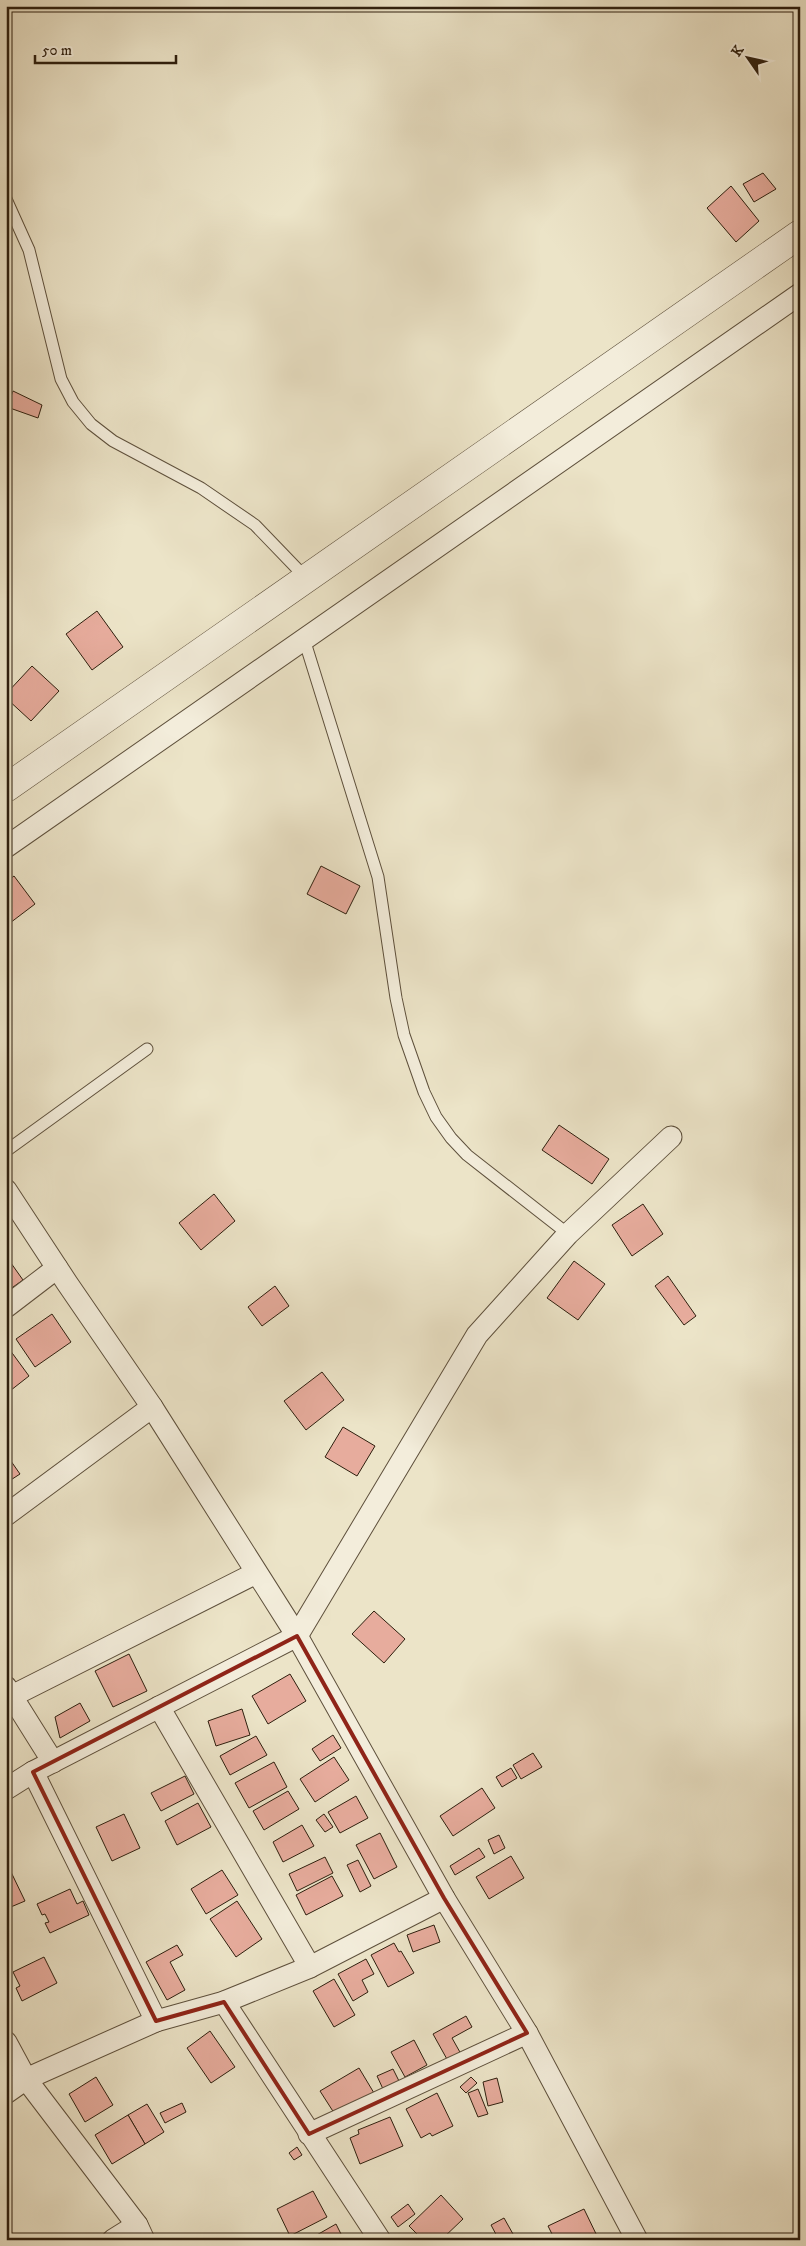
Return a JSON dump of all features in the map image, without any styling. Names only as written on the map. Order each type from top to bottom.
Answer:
[{"type":"street","points":[[6,788],[800,234]]},
{"type":"street","points":[[6,846],[800,294]]},
{"type":"street","points":[[6,1789],[33,1772],[297,1636],[477,1335],[568,1234],[671,1138]]},
{"type":"street","points":[[6,1190],[152,1407],[297,1636],[444,1898],[527,2033],[637,2240]]},
{"type":"street","points":[[6,1307],[57,1268]]},
{"type":"street","points":[[6,1515],[152,1407]]},
{"type":"street","points":[[53,1762],[9,1692],[256,1573]]},
{"type":"street","points":[[159,1707],[310,1967]]},
{"type":"street","points":[[33,1772],[156,2021]]},
{"type":"street","points":[[6,2093],[26,2079],[156,2021],[224,2002],[310,1967],[444,1898]]},
{"type":"street","points":[[224,2002],[380,2240]]},
{"type":"street","points":[[309,2134],[527,2033]]},
{"type":"street","points":[[6,2042],[26,2079],[141,2232],[113,2240]]},
{"type":"lane","points":[[6,199],[29,250],[61,379],[73,402],[91,424],[112,441],[201,488],[255,525],[306,578]]},
{"type":"lane","points":[[304,639],[378,877],[396,998],[404,1035],[424,1092],[436,1116],[451,1138],[467,1155],[568,1234]]},
{"type":"lane","points":[[6,1151],[147,1049]]},
{"type":"highlighted area","points":[[297,1636],[444,1898],[527,2033],[309,2134],[224,2002],[156,2021],[33,1772]]},
{"type":"building","points":[[763,173],[776,189],[754,202],[743,184]]},
{"type":"building","points":[[731,186],[759,221],[736,242],[707,208]]},
{"type":"building","points":[[13,391],[42,405],[38,418],[7,407]]},
{"type":"building","points":[[97,611],[123,647],[92,670],[66,634]]},
{"type":"building","points":[[32,666],[59,691],[31,721],[6,698],[6,694]]},
{"type":"building","points":[[321,866],[360,886],[346,914],[307,894]]},
{"type":"building","points":[[14,876],[35,904],[6,926],[6,882]]},
{"type":"building","points":[[559,1125],[609,1159],[592,1184],[542,1150]]},
{"type":"building","points":[[214,1194],[235,1221],[201,1250],[179,1223]]},
{"type":"building","points":[[643,1204],[663,1234],[632,1256],[612,1225]]},
{"type":"building","points":[[6,1256],[23,1280],[6,1292]]},
{"type":"building","points":[[574,1261],[605,1284],[578,1320],[547,1298]]},
{"type":"building","points":[[668,1276],[696,1316],[684,1325],[655,1286]]},
{"type":"building","points":[[275,1286],[289,1306],[262,1326],[248,1307]]},
{"type":"building","points":[[52,1314],[71,1342],[35,1367],[16,1339]]},
{"type":"building","points":[[6,1347],[29,1376],[6,1394]]},
{"type":"building","points":[[322,1372],[344,1400],[306,1430],[284,1401]]},
{"type":"building","points":[[343,1427],[375,1446],[357,1476],[325,1457]]},
{"type":"building","points":[[6,1454],[20,1474],[6,1483]]},
{"type":"building","points":[[374,1611],[405,1639],[384,1663],[352,1634]]},
{"type":"building","points":[[129,1654],[147,1691],[113,1707],[95,1671]]},
{"type":"building","points":[[290,1674],[306,1701],[268,1724],[252,1696]]},
{"type":"building","points":[[80,1703],[90,1721],[60,1738],[55,1717]]},
{"type":"building","points":[[242,1709],[250,1735],[216,1746],[208,1721]]},
{"type":"building","points":[[333,1735],[341,1748],[320,1761],[312,1749]]},
{"type":"building","points":[[256,1736],[267,1755],[230,1775],[220,1756]]},
{"type":"building","points":[[533,1753],[542,1767],[521,1779],[513,1765]]},
{"type":"building","points":[[334,1757],[349,1780],[315,1802],[300,1779]]},
{"type":"building","points":[[274,1762],[287,1787],[249,1808],[235,1783]]},
{"type":"building","points":[[511,1768],[517,1778],[502,1787],[496,1777]]},
{"type":"building","points":[[185,1776],[194,1794],[161,1811],[151,1793]]},
{"type":"building","points":[[482,1788],[495,1808],[453,1836],[440,1816]]},
{"type":"building","points":[[288,1791],[299,1809],[264,1830],[253,1811]]},
{"type":"building","points":[[356,1796],[368,1818],[340,1833],[328,1812]]},
{"type":"building","points":[[198,1803],[211,1827],[177,1845],[165,1821]]},
{"type":"building","points":[[124,1814],[140,1848],[112,1861],[96,1827]]},
{"type":"building","points":[[324,1814],[333,1827],[325,1832],[316,1820]]},
{"type":"building","points":[[302,1825],[314,1846],[283,1862],[273,1842]]},
{"type":"building","points":[[380,1833],[397,1867],[374,1879],[356,1845]]},
{"type":"building","points":[[499,1835],[505,1848],[494,1854],[488,1840]]},
{"type":"building","points":[[479,1848],[485,1857],[455,1875],[450,1866]]},
{"type":"building","points":[[511,1856],[524,1878],[489,1899],[476,1877]]},
{"type":"building","points":[[325,1857],[333,1873],[297,1891],[289,1874]]},
{"type":"building","points":[[358,1860],[371,1886],[360,1892],[347,1865]]},
{"type":"building","points":[[222,1870],[238,1895],[206,1914],[191,1889]]},
{"type":"building","points":[[11,1872],[25,1901],[6,1909],[6,1874]]},
{"type":"building","points":[[332,1876],[343,1896],[306,1915],[296,1895]]},
{"type":"building","points":[[70,1889],[77,1904],[83,1901],[89,1915],[50,1933],[45,1923],[49,1922],[45,1914],[42,1915],[37,1904]]},
{"type":"building","points":[[237,1901],[262,1939],[236,1957],[210,1919]]},
{"type":"building","points":[[434,1925],[440,1942],[413,1952],[407,1935]]},
{"type":"building","points":[[394,1943],[414,1973],[388,1987],[371,1955]]},
{"type":"building","points":[[177,1945],[183,1955],[170,1962],[185,1990],[167,2000],[146,1962]]},
{"type":"building","points":[[44,1957],[57,1983],[22,2001],[16,1988],[20,1986],[13,1972]]},
{"type":"building","points":[[366,1959],[374,1974],[362,1980],[368,1992],[353,2001],[338,1974]]},
{"type":"building","points":[[334,1979],[355,2015],[334,2027],[313,1991]]},
{"type":"building","points":[[466,2016],[472,2027],[452,2038],[461,2054],[448,2061],[433,2034]]},
{"type":"building","points":[[210,2031],[235,2067],[211,2083],[187,2048]]},
{"type":"building","points":[[414,2040],[427,2065],[405,2077],[391,2052]]},
{"type":"building","points":[[359,2068],[374,2093],[336,2116],[320,2091]]},
{"type":"building","points":[[393,2069],[399,2081],[383,2089],[377,2076]]},
{"type":"building","points":[[96,2077],[113,2105],[85,2122],[69,2094]]},
{"type":"building","points":[[471,2077],[477,2083],[466,2093],[460,2087]]},
{"type":"building","points":[[497,2078],[503,2102],[488,2106],[483,2082]]},
{"type":"building","points":[[478,2089],[488,2114],[478,2117],[468,2093]]},
{"type":"building","points":[[437,2093],[453,2126],[432,2136],[430,2133],[421,2138],[406,2109]]},
{"type":"building","points":[[182,2103],[186,2112],[165,2123],[160,2113]]},
{"type":"building","points":[[147,2104],[164,2132],[145,2144],[128,2115]]},
{"type":"building","points":[[128,2115],[145,2144],[112,2164],[95,2135]]},
{"type":"building","points":[[390,2117],[403,2146],[360,2164],[350,2138],[359,2134],[358,2130]]},
{"type":"building","points":[[297,2147],[302,2155],[294,2160],[289,2153]]},
{"type":"building","points":[[313,2191],[327,2217],[290,2236],[277,2209]]},
{"type":"building","points":[[441,2195],[463,2219],[441,2240],[430,2240],[426,2235],[422,2239],[409,2226]]},
{"type":"building","points":[[408,2204],[415,2214],[398,2227],[391,2217]]},
{"type":"building","points":[[584,2209],[599,2240],[555,2240],[548,2226]]},
{"type":"building","points":[[504,2218],[513,2234],[499,2240],[491,2225]]},
{"type":"building","points":[[336,2224],[344,2240],[308,2240]]}]
